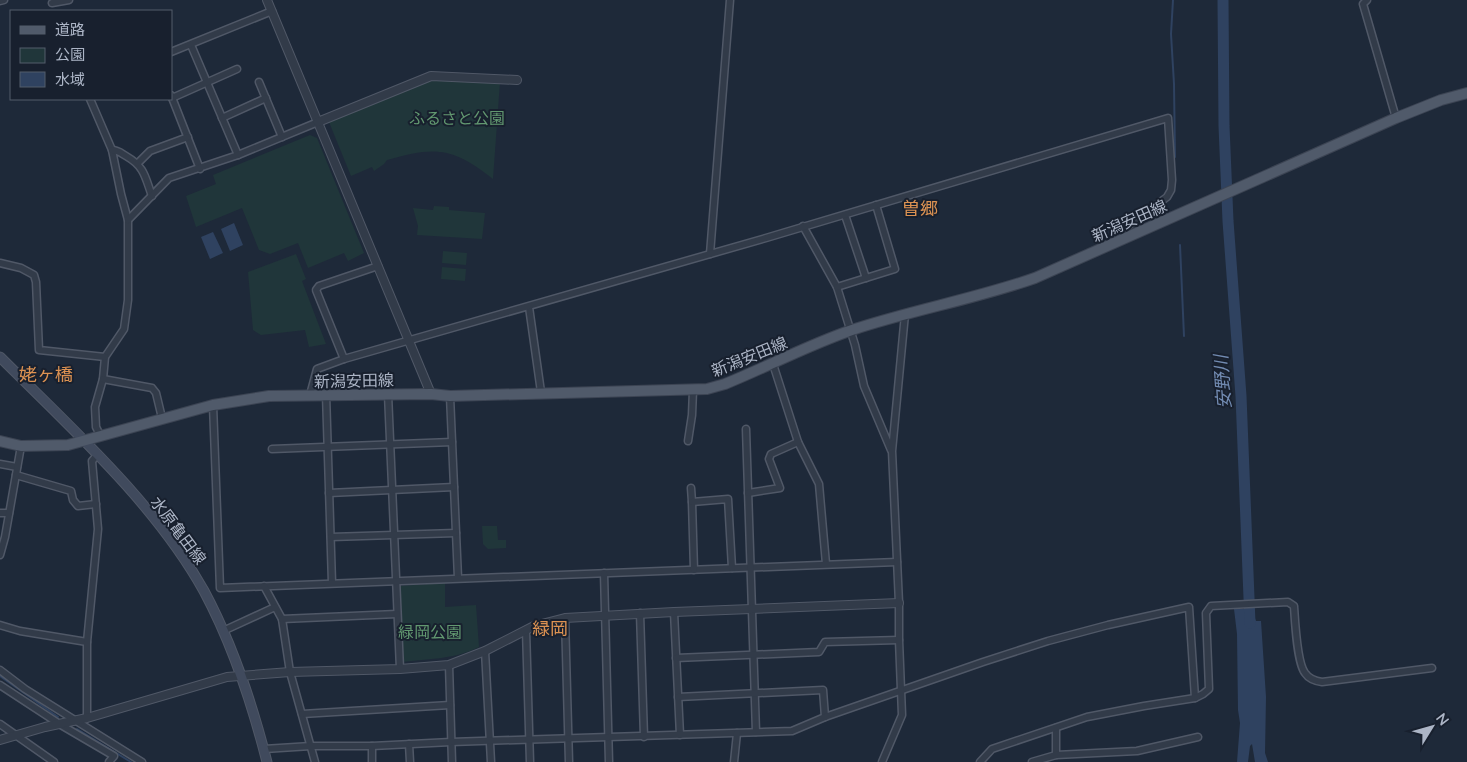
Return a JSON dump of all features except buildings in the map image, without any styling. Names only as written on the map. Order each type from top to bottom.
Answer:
[{"type":"main road","name":"新潟安田線","points":[[0,442],[21,446],[68,445],[212,405],[270,396],[431,394],[450,396],[541,392],[707,389],[725,384],[851,331],[905,314],[1006,289],[1036,278],[1396,118],[1441,100],[1467,94]]},
{"type":"main road","name":"水原亀田線","points":[[0,358],[98,454],[140,502],[179,552],[205,593],[243,676],[267,762]]},
{"type":"street","points":[[51,2],[70,0]]},
{"type":"street","points":[[267,0],[431,394]]},
{"type":"street","points":[[710,254],[730,0]]},
{"type":"street","points":[[1367,0],[1363,4],[1396,118]]},
{"type":"street","points":[[172,52],[272,11]]},
{"type":"street","points":[[191,45],[238,155]]},
{"type":"street","points":[[200,169],[172,96],[208,83],[237,69]]},
{"type":"street","points":[[128,220],[170,178],[238,155],[431,76],[517,80]]},
{"type":"street","points":[[259,82],[282,137]]},
{"type":"street","points":[[222,118],[266,98]]},
{"type":"street","points":[[90,100],[112,150],[120,194],[128,220],[128,300],[124,329],[105,357],[103,379],[95,407],[96,427],[100,435]]},
{"type":"street","points":[[310,395],[317,369],[344,360],[1168,118],[1171,190],[1167,197],[1124,229],[1125,239]]},
{"type":"street","points":[[138,163],[150,151],[188,137]]},
{"type":"street","points":[[112,150],[117,150],[138,163],[152,196]]},
{"type":"street","points":[[837,287],[895,269],[876,205]]},
{"type":"street","points":[[845,214],[866,278]]},
{"type":"street","points":[[804,226],[837,287],[855,345],[864,386],[892,451]]},
{"type":"street","points":[[0,263],[22,268],[34,275],[36,282],[39,350],[105,357]]},
{"type":"street","points":[[344,360],[316,290],[319,286],[378,266]]},
{"type":"street","points":[[529,307],[541,392]]},
{"type":"street","points":[[882,762],[902,715],[892,451],[905,314]]},
{"type":"street","points":[[774,364],[798,442],[819,484],[826,564]]},
{"type":"street","points":[[103,379],[152,388],[156,393],[162,418]]},
{"type":"street","points":[[688,441],[693,390]]},
{"type":"street","points":[[326,394],[332,583]]},
{"type":"street","points":[[388,394],[400,669]]},
{"type":"street","points":[[450,396],[458,578]]},
{"type":"street","points":[[212,405],[220,588],[897,562]]},
{"type":"street","points":[[746,429],[756,732]]},
{"type":"street","points":[[272,449],[452,442]]},
{"type":"street","points":[[748,493],[780,488],[769,459],[771,454],[798,442]]},
{"type":"street","points":[[0,555],[5,537],[21,446]]},
{"type":"street","points":[[88,718],[87,642],[98,529],[92,461],[98,454]]},
{"type":"street","points":[[0,464],[17,467]]},
{"type":"street","points":[[16,475],[71,490],[78,506],[96,504]]},
{"type":"street","points":[[329,493],[454,487]]},
{"type":"street","points":[[690,488],[694,570]]},
{"type":"street","points":[[692,502],[728,500],[732,568]]},
{"type":"street","points":[[0,513],[8,513]]},
{"type":"street","points":[[331,537],[456,533]]},
{"type":"street","points":[[604,573],[609,762]]},
{"type":"street","points":[[264,586],[282,619],[290,672],[315,762]]},
{"type":"street","points":[[980,762],[992,749],[1087,717],[1195,698],[1203,694],[1209,688],[1206,613],[1207,609],[1211,606],[1288,602],[1294,606],[1303,672],[1308,678],[1315,681],[1322,682],[1432,668]]},
{"type":"street","points":[[0,740],[45,727],[88,718],[227,677],[290,672],[400,669],[449,665],[485,651],[534,626],[565,618],[640,613],[899,603]]},
{"type":"street","points":[[223,631],[275,607]]},
{"type":"street","points":[[264,749],[792,731],[825,717],[1048,641],[1108,625],[1190,607],[1195,698]]},
{"type":"street","points":[[674,612],[680,735]]},
{"type":"street","points":[[640,613],[644,737]]},
{"type":"street","points":[[282,619],[397,614]]},
{"type":"street","points":[[565,618],[569,762]]},
{"type":"street","points":[[0,626],[87,642]]},
{"type":"street","points":[[526,630],[530,762]]},
{"type":"street","points":[[676,658],[819,652],[825,642],[899,640]]},
{"type":"street","points":[[485,651],[491,762]]},
{"type":"street","points":[[449,665],[452,762]]},
{"type":"street","points":[[0,670],[25,690],[142,762]]},
{"type":"street","points":[[0,685],[114,756],[109,762]]},
{"type":"street","points":[[678,697],[823,690],[825,717]]},
{"type":"street","points":[[302,714],[450,705]]},
{"type":"street","points":[[0,724],[54,762]]},
{"type":"street","points":[[1056,728],[1056,755]]},
{"type":"street","points":[[734,762],[737,733]]},
{"type":"street","points":[[1032,762],[1056,755],[1137,751],[1198,737]]},
{"type":"street","points":[[409,744],[410,762]]},
{"type":"street","points":[[372,746],[372,762]]},
{"type":"green space","name":"ふるさと公園","points":[[433,78],[500,82],[493,179],[479,168],[455,155],[431,151],[387,160],[374,171],[372,167],[351,176],[329,122]]},
{"type":"green space","points":[[310,135],[317,138],[364,253],[348,261],[344,253],[308,268],[298,243],[270,254],[259,250],[242,208],[196,227],[186,196],[216,184],[213,175]]},
{"type":"green space","points":[[434,206],[449,207],[449,210],[485,213],[482,239],[417,235],[418,226],[413,208],[433,210]]},
{"type":"green space","points":[[443,251],[467,253],[466,265],[442,263]]},
{"type":"green space","points":[[296,254],[306,279],[302,281],[326,344],[309,347],[305,330],[261,335],[253,330],[248,272]]},
{"type":"green space","points":[[442,267],[466,269],[465,281],[441,279]]},
{"type":"green space","points":[[482,526],[497,526],[498,540],[506,540],[506,548],[488,549],[483,544]]},
{"type":"green space","name":"緑岡公園","points":[[445,583],[445,607],[476,605],[479,647],[451,656],[402,662],[399,586]]},
{"type":"water","points":[[234,223],[243,245],[230,251],[221,229]]},
{"type":"water","points":[[213,232],[223,253],[210,259],[201,237]]},
{"type":"water","points":[[1234,609],[1251,611],[1256,621],[1261,621],[1266,697],[1265,753],[1268,762],[1255,762],[1252,744],[1250,746],[1248,762],[1237,762],[1240,723],[1238,710],[1237,634]]},
{"type":"waterway","points":[[1173,0],[1171,34],[1175,157]]},
{"type":"waterway","name":"安野川","points":[[1223,0],[1224,126],[1228,221],[1241,396],[1250,623]]},
{"type":"waterway","points":[[1180,245],[1184,336]]},
{"type":"waterway","points":[[0,676],[58,717]]},
{"type":"waterway","points":[[77,729],[131,762]]},
{"type":"district","name":"曽郷","points":[[920,208]]},
{"type":"district","name":"姥ヶ橋","points":[[46,374]]},
{"type":"district","name":"緑岡","points":[[550,628]]}]
